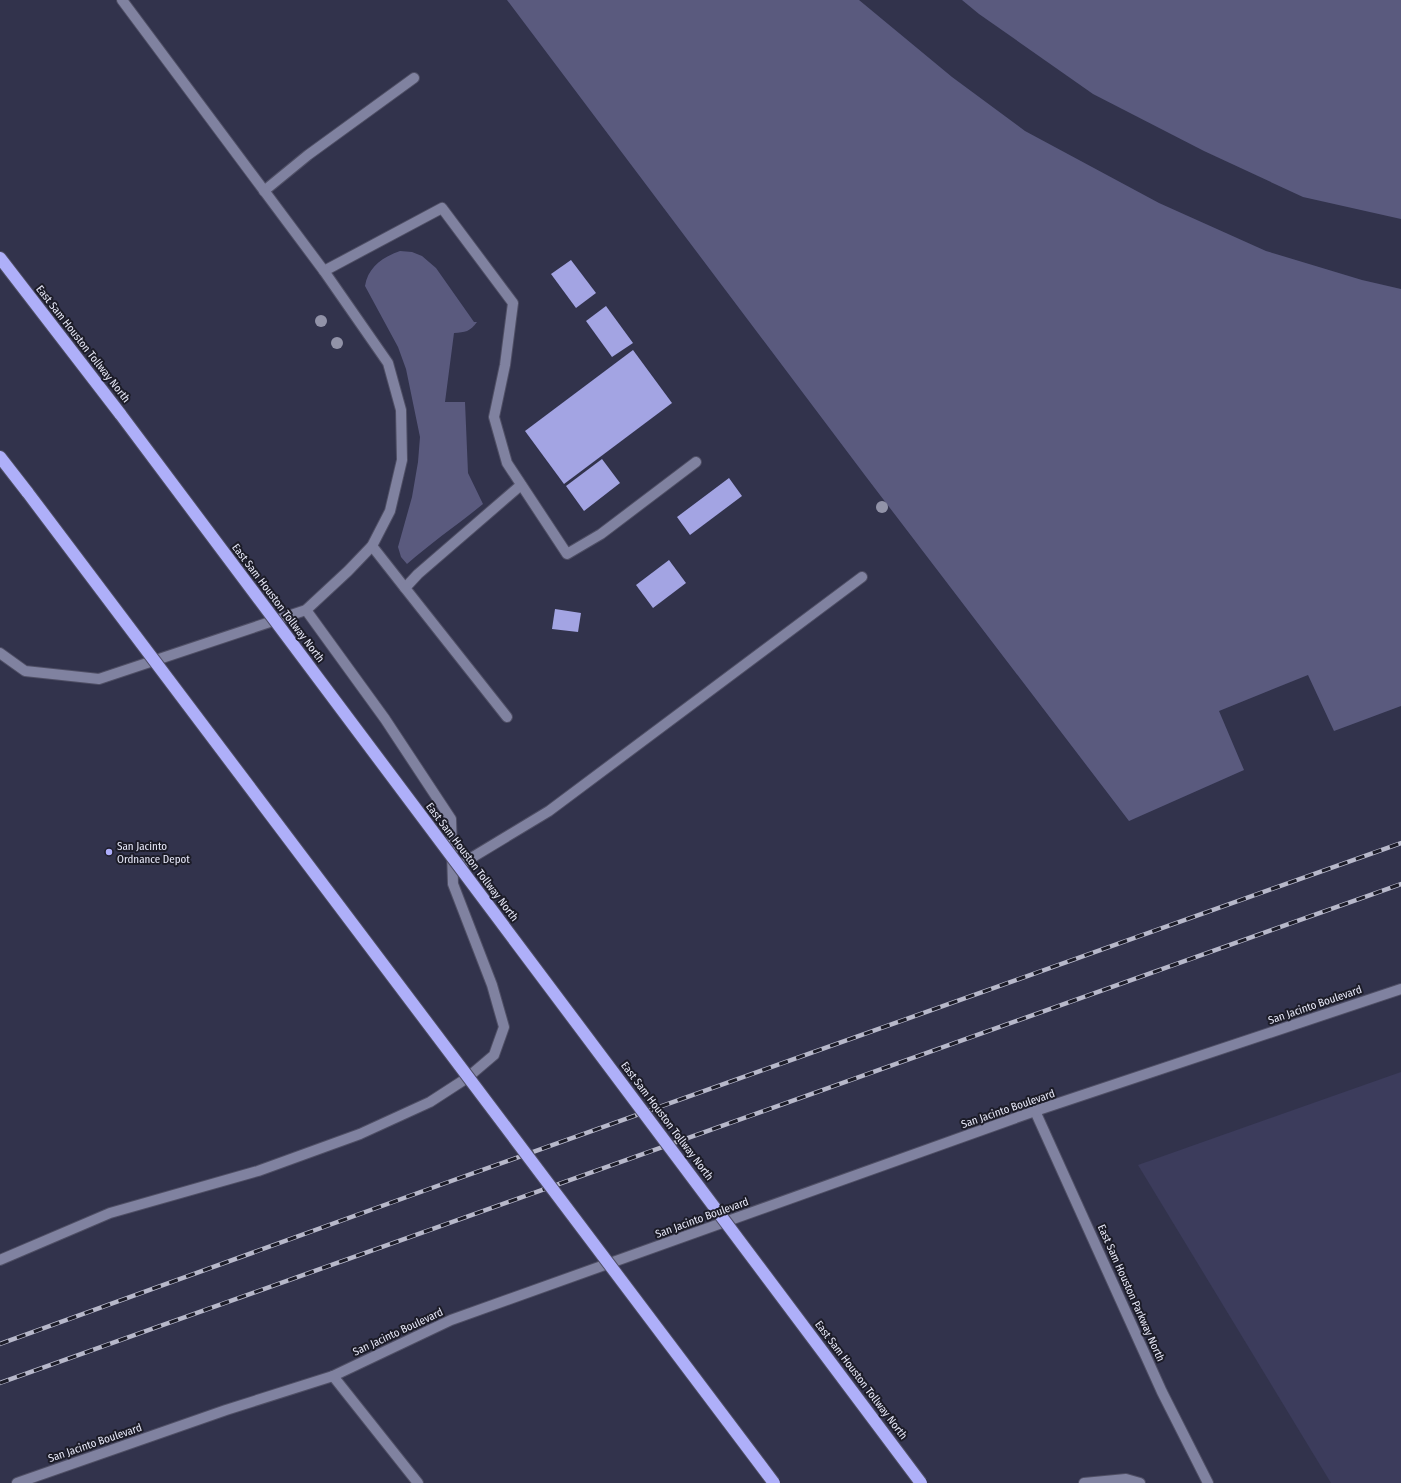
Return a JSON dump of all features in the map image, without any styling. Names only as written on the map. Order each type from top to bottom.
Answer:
[{"type":"highway","name":"East Sam Houston Tollway North","points":[[0,258],[121,415],[921,1483]]},
{"type":"highway","points":[[0,457],[774,1483]]},
{"type":"main road","points":[[0,653],[25,671],[98,678],[306,610],[348,571],[372,546],[390,511],[402,460],[401,410],[388,363],[324,271],[122,0]]},
{"type":"main road","points":[[264,191],[308,155],[414,78]]},
{"type":"main road","points":[[324,271],[442,208],[513,303],[505,365],[494,417],[507,463],[568,554],[601,534],[696,462]]},
{"type":"main road","points":[[405,588],[428,565],[521,484]]},
{"type":"main road","points":[[372,546],[507,718]]},
{"type":"main road","points":[[453,869],[549,811],[862,577]]},
{"type":"main road","points":[[0,1260],[110,1213],[258,1171],[360,1134],[430,1102],[467,1078],[494,1054],[504,1027],[492,985],[453,884],[451,819],[385,719],[306,610]]},
{"type":"main road","name":"San Jacinto Boulevard","points":[[17,1483],[226,1410],[333,1376],[451,1320],[1035,1111],[1401,988]]},
{"type":"main road","name":"East Sam Houston Parkway North","points":[[1035,1111],[1162,1392],[1208,1483]]},
{"type":"main road","points":[[333,1376],[418,1483]]},
{"type":"main road","points":[[1084,1483],[1126,1479],[1140,1483]]},
{"type":"shaded area","points":[[507,0],[859,0],[952,77],[1025,131],[1159,203],[1266,251],[1362,280],[1401,289],[1401,706],[1334,731],[1308,675],[1219,711],[1244,770],[1129,821],[867,478]]},
{"type":"shaded area","points":[[962,0],[1401,0],[1401,219],[1303,197],[1204,151],[1093,94],[979,14]]},
{"type":"shaded area","points":[[400,251],[412,252],[422,256],[436,268],[474,322],[477,322],[467,331],[454,333],[445,402],[465,402],[468,473],[483,504],[407,564],[401,557],[398,547],[412,497],[418,462],[420,437],[406,369],[398,347],[365,286],[369,273],[377,264],[388,256]]},
{"type":"shaded area","points":[[1401,1072],[1401,1483],[1331,1483],[1138,1165]]},
{"type":"building","points":[[571,260],[596,293],[576,308],[551,274]]},
{"type":"building","points":[[606,306],[633,343],[612,357],[586,321]]},
{"type":"building","points":[[633,350],[672,403],[564,484],[525,431]]},
{"type":"building","points":[[602,459],[620,483],[584,511],[566,486]]},
{"type":"building","points":[[729,478],[742,496],[690,535],[677,517]]},
{"type":"building","points":[[669,560],[686,583],[653,608],[636,585]]},
{"type":"building","points":[[555,609],[581,613],[578,632],[552,629]]},
{"type":"railway","points":[[0,1344],[440,1185],[1401,843]]},
{"type":"railway","points":[[0,1383],[1401,884]]},
{"type":"place","name":"San Jacinto Ordnance Depot","points":[[109,852]]}]
